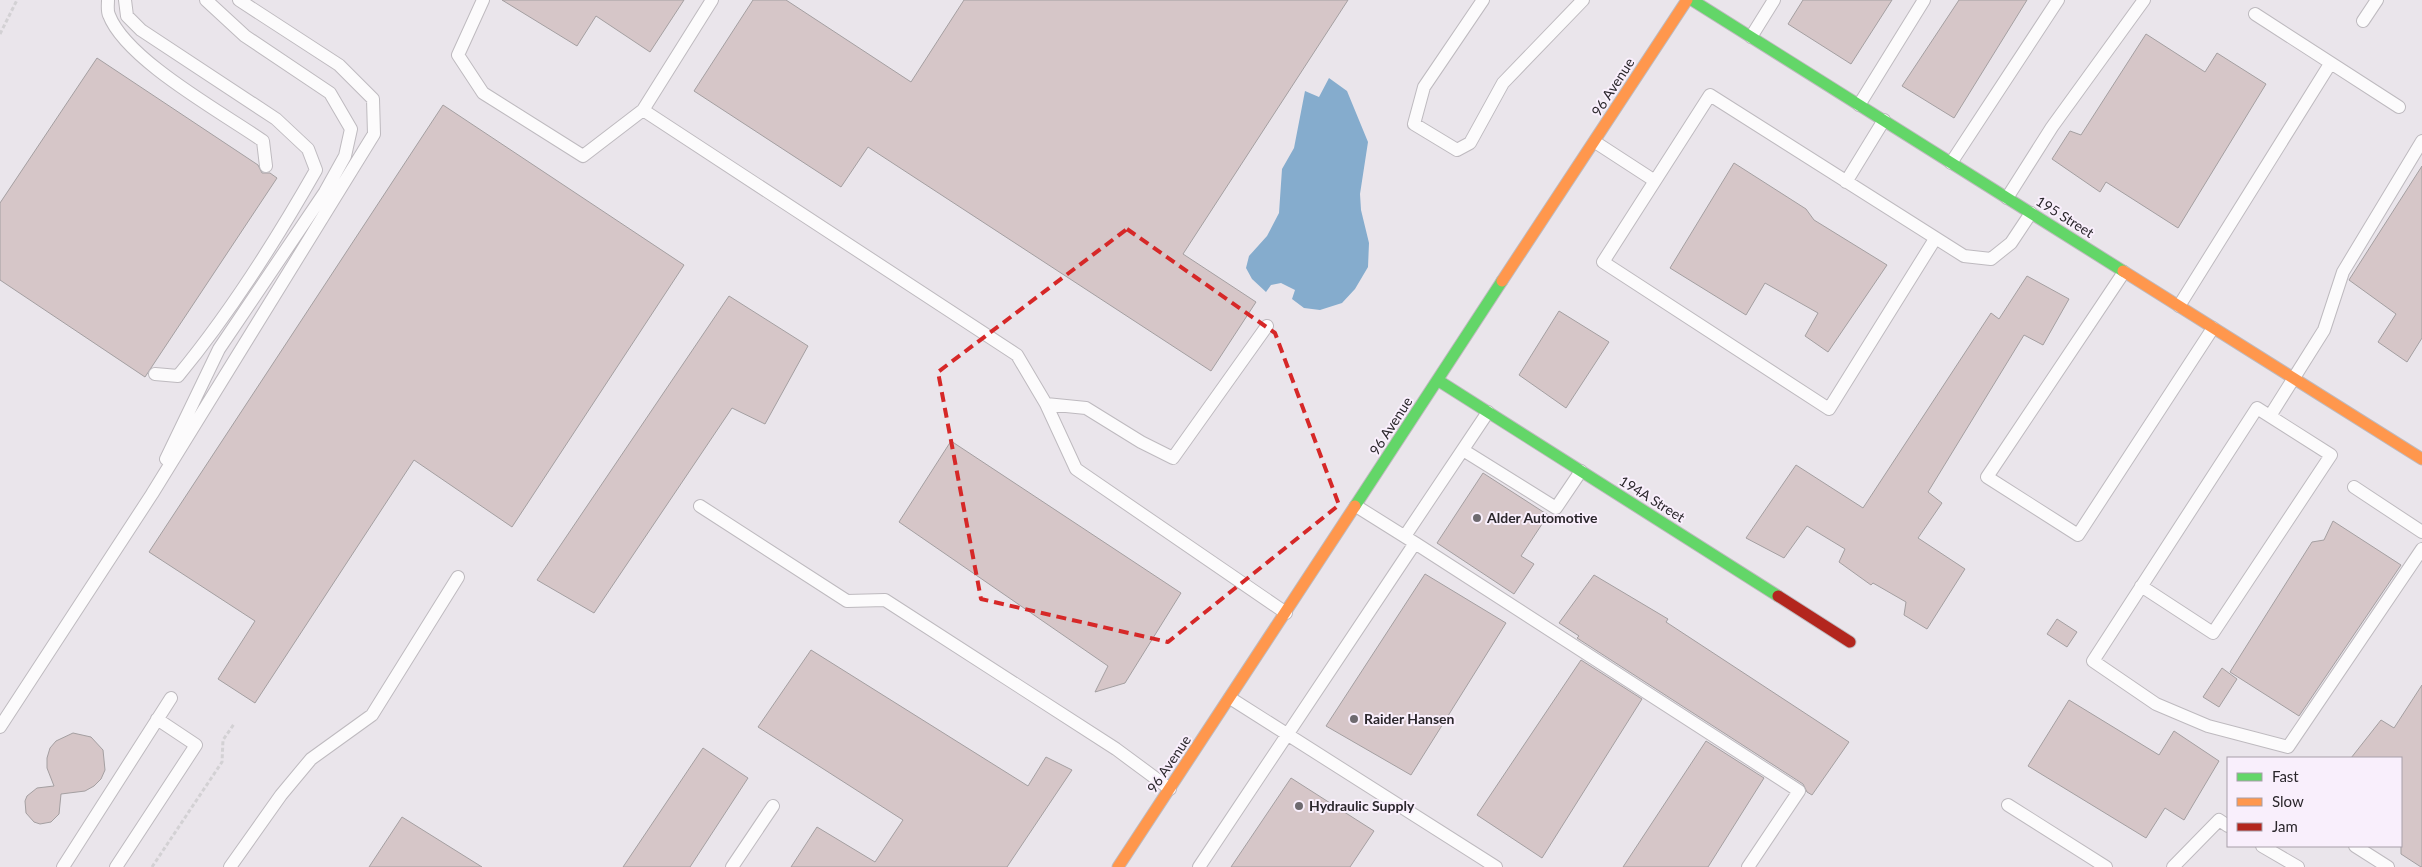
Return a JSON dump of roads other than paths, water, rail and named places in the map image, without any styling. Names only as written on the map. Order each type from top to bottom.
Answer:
[{"type":"street","name":"96 Avenue","points":[[1118,867],[1439,381],[1687,0]]},
{"type":"street","name":"195 Street","points":[[1692,0],[2422,459]]},
{"type":"street","name":"194A Street","points":[[1439,381],[1850,642]]},
{"type":"lane","points":[[108,0],[108,14],[123,38],[142,58],[263,141],[266,166]]},
{"type":"lane","points":[[125,0],[127,16],[141,30],[276,119],[308,149],[316,170],[259,264],[203,345],[178,376],[155,374]]},
{"type":"lane","points":[[152,494],[170,448],[219,349],[325,192],[345,156],[351,129],[330,93],[245,36],[206,0]]},
{"type":"lane","points":[[0,727],[152,494],[374,134],[374,99],[339,65],[240,0]]},
{"type":"lane","points":[[483,0],[458,55],[484,93],[583,156],[643,110],[712,0]]},
{"type":"lane","points":[[1482,0],[1424,87],[1414,124],[1457,150],[1470,143],[1503,83],[1583,0]]},
{"type":"lane","points":[[1751,36],[1774,0]]},
{"type":"lane","points":[[1859,105],[1924,0]]},
{"type":"lane","points":[[1951,163],[2058,0]]},
{"type":"lane","points":[[2007,198],[2052,128],[2144,0]]},
{"type":"lane","points":[[2363,21],[2377,0]]},
{"type":"lane","points":[[2255,14],[2399,107]]},
{"type":"lane","points":[[2179,306],[2330,64]]},
{"type":"lane","points":[[1935,239],[1829,409],[1603,262],[1710,95],[1964,256],[1991,259],[2011,243],[2031,213]]},
{"type":"lane","points":[[643,110],[1017,355],[1046,404],[1076,470],[1286,613]]},
{"type":"lane","points":[[1846,182],[1884,120]]},
{"type":"lane","points":[[2270,416],[2324,330],[2344,272],[2422,141]]},
{"type":"lane","points":[[1595,142],[1655,181]]},
{"type":"lane","points":[[2124,272],[1987,477],[2078,535],[2213,328]]},
{"type":"lane","points":[[1046,404],[1086,408],[1141,442],[1173,458],[1267,326]]},
{"type":"lane","points":[[2141,586],[2213,633],[2331,455],[2256,408],[2141,586],[2093,662],[2156,704],[2208,726],[2288,747],[2422,549]]},
{"type":"lane","points":[[1199,867],[1287,734],[1410,540],[1463,450],[1488,412]]},
{"type":"lane","points":[[1463,450],[1556,508],[1581,471]]},
{"type":"lane","points":[[2354,487],[2422,532]]},
{"type":"lane","points":[[700,506],[847,601],[885,600],[1116,749],[1170,789]]},
{"type":"lane","points":[[1356,506],[1799,791],[1748,867]]},
{"type":"lane","points":[[230,867],[281,795],[311,759],[372,715],[458,577]]},
{"type":"lane","points":[[69,865],[171,698]]},
{"type":"lane","points":[[1230,698],[1496,867]]},
{"type":"lane","points":[[116,867],[196,744],[157,719]]},
{"type":"lane","points":[[2008,805],[2106,867]]},
{"type":"lane","points":[[732,867],[773,806]]},
{"type":"lane","points":[[2173,867],[2219,820],[2227,825]]},
{"type":"lane","points":[[2264,847],[2298,867]]},
{"type":"lane","points":[[2357,847],[2388,867]]},
{"type":"water","points":[[1329,78],[1347,91],[1368,142],[1360,194],[1361,210],[1369,243],[1368,267],[1355,289],[1342,303],[1320,310],[1304,308],[1292,299],[1295,290],[1281,283],[1271,285],[1266,292],[1252,279],[1246,268],[1249,256],[1267,236],[1279,213],[1282,169],[1294,148],[1305,91],[1319,97]]},
{"type":"place","name":"Alder Automotive","points":[[1477,518]]},
{"type":"place","name":"Raider Hansen","points":[[1354,719]]},
{"type":"place","name":"Hydraulic Supply","points":[[1299,806]]}]
